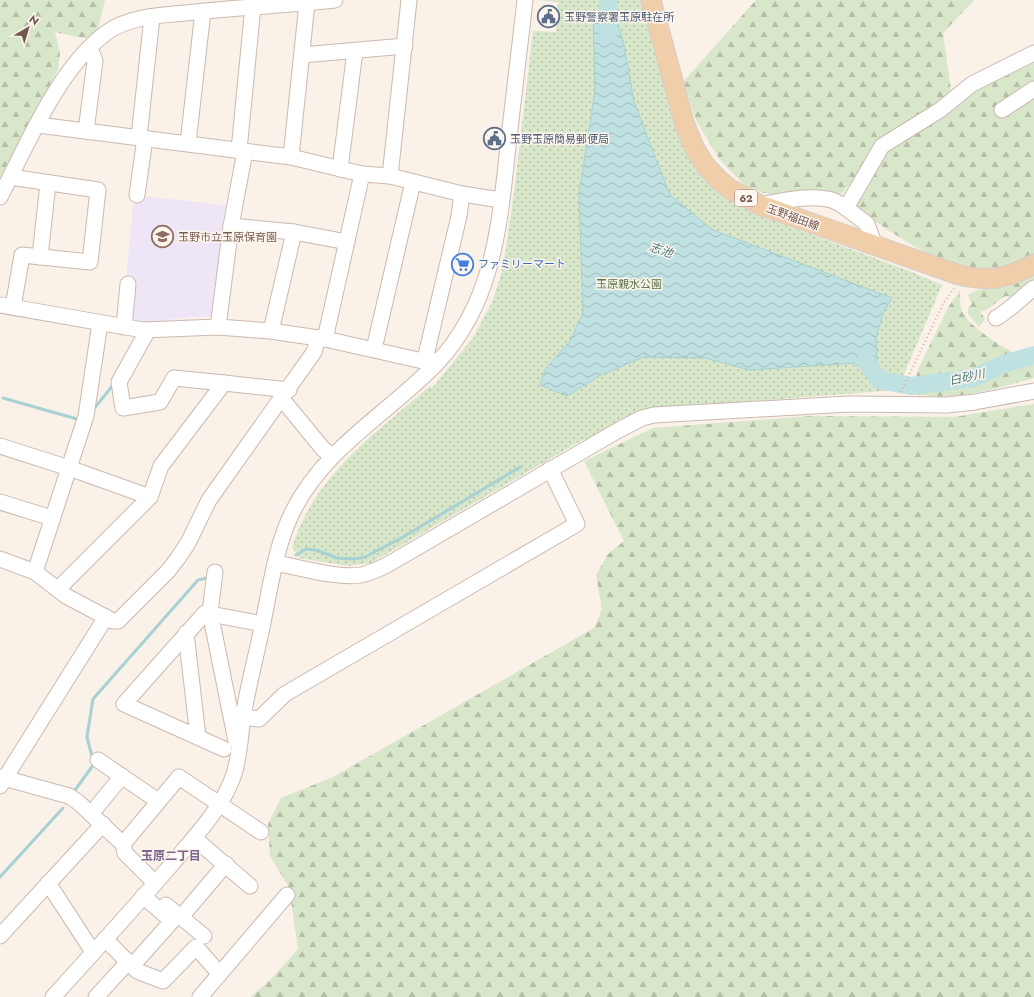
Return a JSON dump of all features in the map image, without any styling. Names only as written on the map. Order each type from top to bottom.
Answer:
[{"type":"main road","name":"玉野福田線","points":[[651,0],[685,125],[695,149],[705,165],[730,189],[760,205],[974,279],[995,279],[1010,276],[1034,264]]},
{"type":"street","points":[[0,197],[62,80],[90,48],[106,33],[126,23],[152,17],[254,3],[334,0]]},
{"type":"street","points":[[390,176],[409,0]]},
{"type":"street","points":[[53,997],[194,838],[219,804],[233,777],[243,717],[275,563],[284,531],[302,494],[332,456],[436,364],[466,324],[477,304],[487,278],[495,249],[525,0]]},
{"type":"street","points":[[291,157],[302,55],[310,2]]},
{"type":"street","points":[[219,323],[242,150],[254,3]]},
{"type":"street","points":[[188,144],[203,11]]},
{"type":"street","points":[[138,195],[152,17]]},
{"type":"street","points":[[302,55],[405,46]]},
{"type":"street","points":[[86,131],[94,61],[90,48]]},
{"type":"street","points":[[340,169],[355,51]]},
{"type":"street","points":[[846,208],[882,146],[940,110],[972,84],[1034,53]]},
{"type":"street","points":[[1002,110],[1034,89]]},
{"type":"street","points":[[38,125],[291,157],[362,174],[390,176],[462,194],[501,200]]},
{"type":"street","points":[[0,559],[35,572],[66,596],[106,617],[118,621],[168,571],[188,543],[210,500],[286,394],[324,336],[362,174]]},
{"type":"street","points":[[10,177],[98,190],[90,262],[22,255],[6,306],[148,330],[219,323],[271,327],[375,346],[436,364]]},
{"type":"street","points":[[40,257],[48,182]]},
{"type":"street","points":[[375,346],[413,182]]},
{"type":"street","points":[[436,364],[426,355],[459,216],[462,194]]},
{"type":"street","points":[[760,205],[792,199],[832,200],[846,208],[867,224],[875,246]]},
{"type":"street","points":[[231,226],[294,232],[347,242]]},
{"type":"street","points":[[271,327],[294,232]]},
{"type":"street","points":[[124,327],[128,284]]},
{"type":"street","points":[[996,318],[1010,310],[1017,301],[1034,288]]},
{"type":"street","points":[[35,572],[86,416],[100,323]]},
{"type":"street","points":[[148,330],[119,382],[123,408],[160,402],[174,378],[224,383],[286,394],[323,449],[332,456]]},
{"type":"street","points":[[58,590],[150,497],[161,466],[224,383]]},
{"type":"street","points":[[275,563],[346,576],[363,575],[371,572],[387,565],[631,423],[654,415],[849,404],[947,405],[975,402],[1034,391]]},
{"type":"street","points":[[0,446],[69,468],[150,497]]},
{"type":"street","points":[[243,717],[259,719],[286,694],[577,524],[550,469]]},
{"type":"street","points":[[0,502],[52,518]]},
{"type":"street","points":[[215,572],[210,612],[238,754]]},
{"type":"street","points":[[224,749],[124,704],[205,613],[210,612],[263,624]]},
{"type":"street","points":[[96,997],[172,921],[149,890],[125,853],[124,844],[78,802],[60,793],[2,781],[106,617]]},
{"type":"street","points":[[186,633],[198,737]]},
{"type":"street","points":[[98,760],[158,801]]},
{"type":"street","points":[[91,814],[122,776]]},
{"type":"street","points":[[124,844],[179,777],[261,832]]},
{"type":"street","points":[[0,936],[103,824]]},
{"type":"street","points":[[194,838],[250,886]]},
{"type":"street","points":[[181,917],[226,864]]},
{"type":"street","points":[[48,883],[93,952]]},
{"type":"street","points":[[149,890],[204,936]]},
{"type":"street","points":[[200,997],[287,895]]},
{"type":"street","points":[[105,939],[137,971],[163,981],[196,947],[219,973]]},
{"type":"path","points":[[901,391],[943,304],[957,283],[959,275]]},
{"type":"shaded area","points":[[134,195],[232,206],[216,317],[188,317],[144,324],[122,321]]},
{"type":"green space","points":[[0,0],[105,0],[98,29],[88,39],[55,32],[60,52],[58,70],[0,177]]},
{"type":"green space","name":"玉原親水公園","points":[[537,0],[642,0],[682,144],[692,164],[711,187],[732,202],[756,214],[912,272],[942,285],[897,390],[653,409],[587,442],[584,439],[371,563],[348,566],[299,558],[292,547],[303,521],[316,497],[349,457],[368,439],[430,386],[432,388],[473,338],[493,300],[503,267],[514,193],[533,31],[556,32],[558,2]]},
{"type":"green space","points":[[756,0],[974,0],[943,33],[953,105],[975,87],[1034,60],[1034,258],[1004,269],[987,272],[972,270],[936,258],[883,227],[855,207],[865,184],[849,185],[841,194],[830,193],[781,197],[748,189],[720,160],[697,122],[683,82]]},
{"type":"green space","points":[[1034,272],[1034,283],[1015,297],[1005,296],[986,310],[980,312],[985,319],[979,327],[968,314],[968,308],[972,304],[968,295],[977,290],[998,286]]},
{"type":"green space","points":[[960,290],[961,309],[965,316],[982,333],[1005,348],[1034,362],[1034,378],[988,390],[957,396],[926,396],[910,393],[920,365],[949,306]]},
{"type":"green space","points":[[1034,404],[1034,997],[251,997],[273,977],[298,949],[289,887],[270,856],[268,824],[281,798],[333,777],[594,628],[602,609],[596,575],[607,555],[624,541],[584,461],[653,428],[811,416],[954,417]]},
{"type":"water","points":[[614,10],[624,45],[634,102],[670,195],[713,230],[892,298],[883,313],[876,338],[877,370],[881,375],[881,383],[854,363],[750,370],[705,358],[644,357],[601,375],[567,396],[540,385],[546,368],[570,341],[583,313],[579,194],[595,91],[593,15]]},
{"type":"waterway","name":"志池","points":[[608,0],[608,35]]},
{"type":"waterway","name":"白砂川","points":[[866,361],[879,380],[911,386],[973,378],[1004,364],[1034,355]]},
{"type":"waterway","points":[[92,411],[114,384]]},
{"type":"waterway","points":[[3,398],[77,419]]},
{"type":"waterway","points":[[296,555],[306,549],[316,550],[337,558],[354,559],[365,557],[403,537],[520,467]]},
{"type":"waterway","points":[[75,790],[94,764],[87,737],[93,699],[198,580],[207,578]]},
{"type":"waterway","points":[[0,877],[63,808]]},
{"type":"place","name":"玉野警察署玉原駐在所","points":[[548,17]]},
{"type":"place","name":"玉野玉原簡易郵便局","points":[[494,139]]},
{"type":"place","name":"玉野市立玉原保育園","points":[[163,237]]},
{"type":"place","name":"ファミリーマート","points":[[463,264]]},
{"type":"district","name":"玉原二丁目","points":[[171,856]]}]
